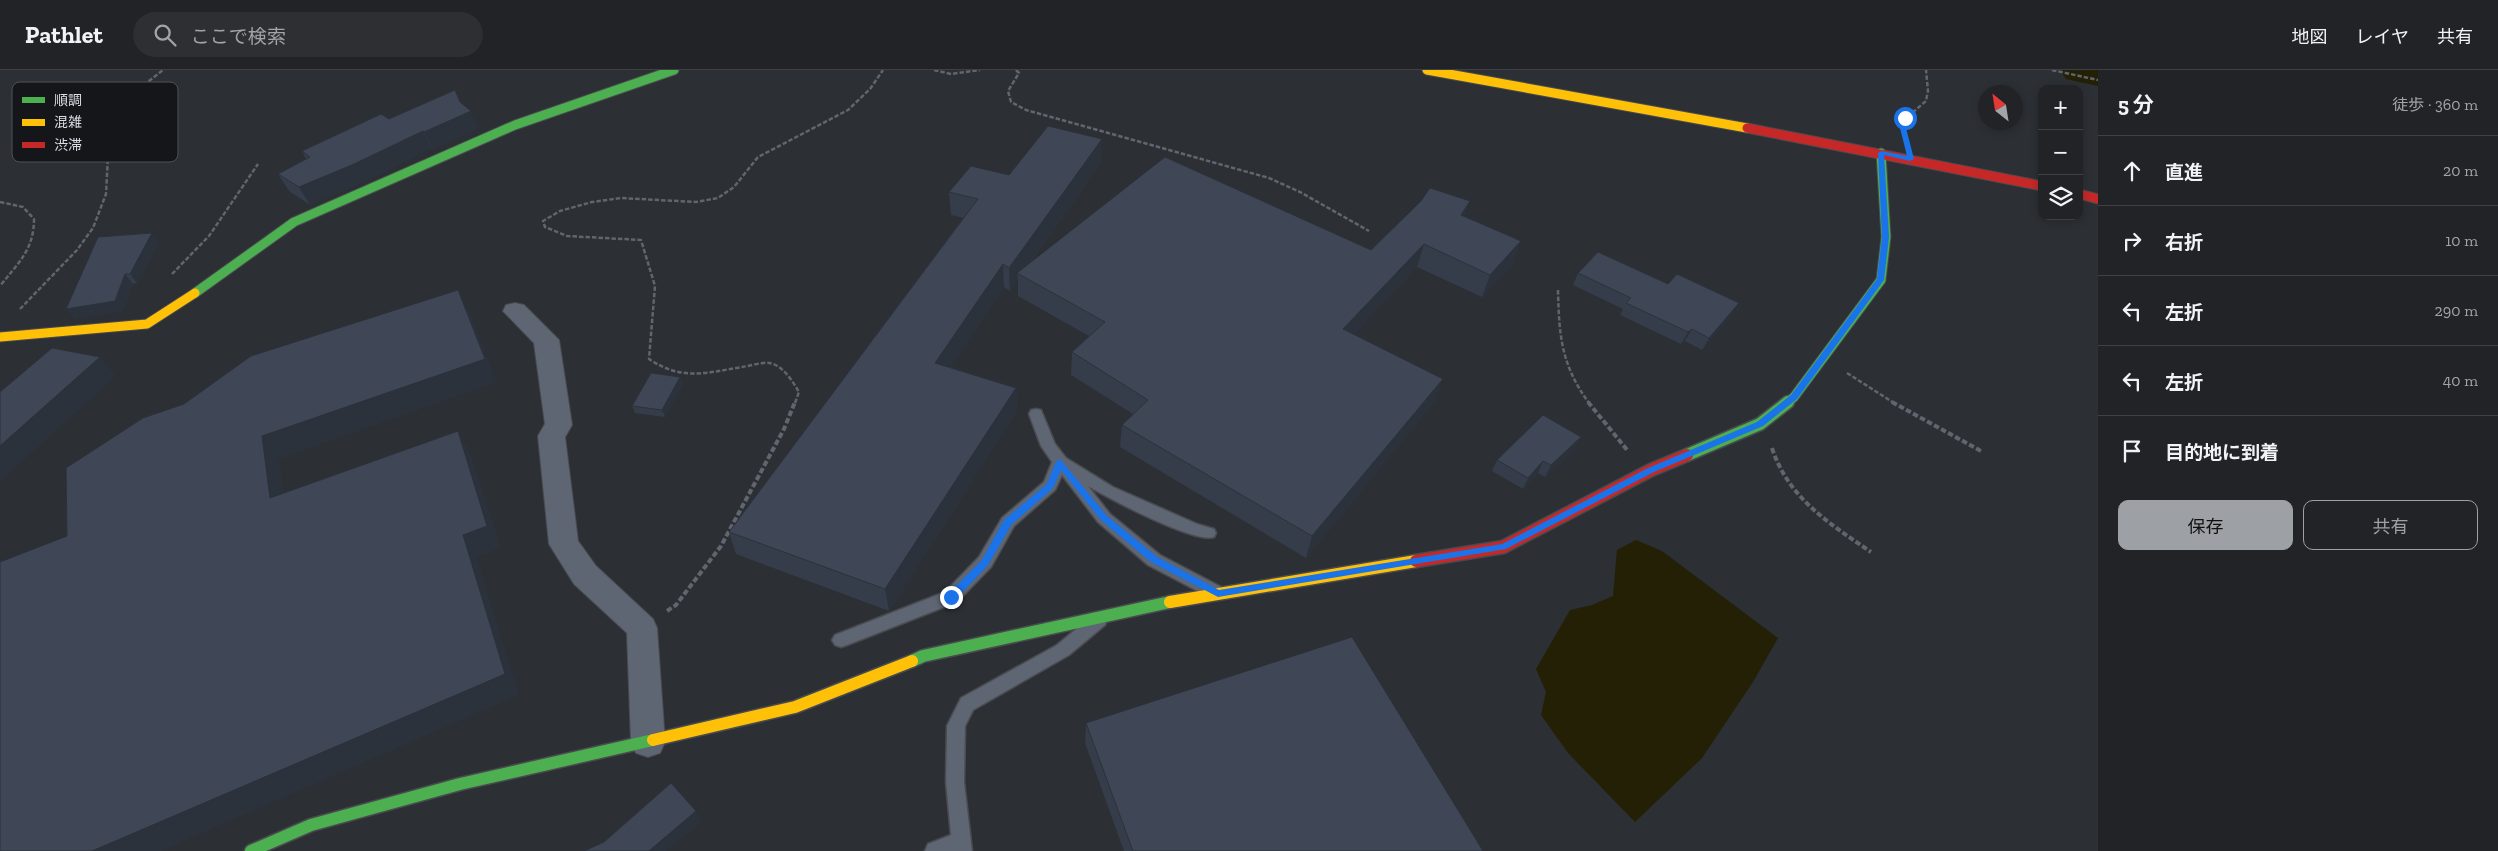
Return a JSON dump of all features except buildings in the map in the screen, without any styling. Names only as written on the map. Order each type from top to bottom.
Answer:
[{"type":"street","points":[[3,336],[147,324],[205,287],[294,222],[515,125],[674,70]]},
{"type":"street","points":[[1427,70],[1881,153],[2038,185]]},
{"type":"street","points":[[251,851],[311,825],[432,792],[795,708],[923,656],[1106,615],[1218,593],[1503,547],[1651,470],[1762,422],[1794,397],[1881,280],[1886,237],[1881,153]]},
{"type":"street","points":[[2083,195],[2098,199]]},
{"type":"street","points":[[515,311],[546,340],[558,425],[551,436],[564,544],[585,575],[642,628],[648,742]]},
{"type":"lane","points":[[1036,414],[1048,446],[1104,518],[1147,554],[1218,593]]},
{"type":"lane","points":[[1060,462],[1108,491],[1194,530],[1208,533]]},
{"type":"lane","points":[[841,640],[951,597],[985,562],[1008,522],[1050,486],[1060,462]]},
{"type":"lane","points":[[935,851],[961,845],[955,782],[956,726],[967,704],[1063,650],[1106,615]]},
{"type":"path","points":[[149,82],[163,70]]},
{"type":"path","points":[[642,628],[676,605],[721,546],[784,429],[798,392],[790,378],[778,366],[769,363],[689,373],[673,372],[661,368],[649,358],[655,286],[641,240],[567,236],[545,227],[543,221],[560,211],[584,204],[620,198],[696,202],[718,198],[734,186],[758,157],[848,110],[870,89],[883,70]]},
{"type":"path","points":[[934,70],[951,74],[980,70]]},
{"type":"path","points":[[1016,70],[1019,73],[1008,92],[1011,102],[1026,110],[1269,178],[1300,192],[1370,231]]},
{"type":"path","points":[[1910,159],[1902,124],[1905,118],[1926,101],[1928,94],[1926,70]]},
{"type":"path","points":[[2052,70],[2098,80]]},
{"type":"path","points":[[3,336],[38,285],[80,247],[94,226],[103,204],[108,181],[108,162]]},
{"type":"path","points":[[170,276],[209,236],[258,164]]},
{"type":"path","points":[[0,202],[23,207],[34,219],[34,236],[27,250],[0,286]]},
{"type":"path","points":[[1558,290],[1560,339],[1566,363],[1587,401],[1633,457],[1651,470]]},
{"type":"path","points":[[1824,358],[1887,399],[1981,451]]},
{"type":"path","points":[[1762,422],[1768,429],[1773,455],[1786,483],[1835,526],[1871,552]]},
{"type":"shaded area","points":[[1636,540],[1662,551],[1778,638],[1753,682],[1702,758],[1635,822],[1568,753],[1541,715],[1546,692],[1536,669],[1570,610],[1592,605],[1613,596],[1617,550]]},
{"type":"waterway","points":[[2081,70],[2098,73]]},
{"type":"traffic: fast","points":[[195,293],[294,222],[515,125],[674,70]]},
{"type":"traffic: fast","points":[[1687,455],[1760,424],[1794,397],[1881,280],[1886,237],[1881,153]]},
{"type":"traffic: fast","points":[[912,661],[923,656],[1170,602]]},
{"type":"traffic: fast","points":[[251,851],[311,825],[460,784],[653,740]]},
{"type":"traffic: slow","points":[[1427,70],[1747,128]]},
{"type":"traffic: slow","points":[[0,337],[147,324],[195,293]]},
{"type":"traffic: slow","points":[[1170,602],[1416,561]]},
{"type":"traffic: slow","points":[[653,740],[795,707],[912,661]]},
{"type":"traffic: jam","points":[[1747,128],[2038,185]]},
{"type":"traffic: jam","points":[[2083,195],[2098,199]]},
{"type":"traffic: jam","points":[[1416,561],[1503,547],[1651,470],[1687,455]]},
{"type":"route","points":[[951,597],[985,562],[1008,522],[1050,486],[1060,462],[1104,518],[1154,560],[1218,593],[1503,547],[1651,470],[1760,424],[1794,397],[1881,280],[1886,237],[1881,153],[1910,159],[1902,124],[1905,118]]}]
